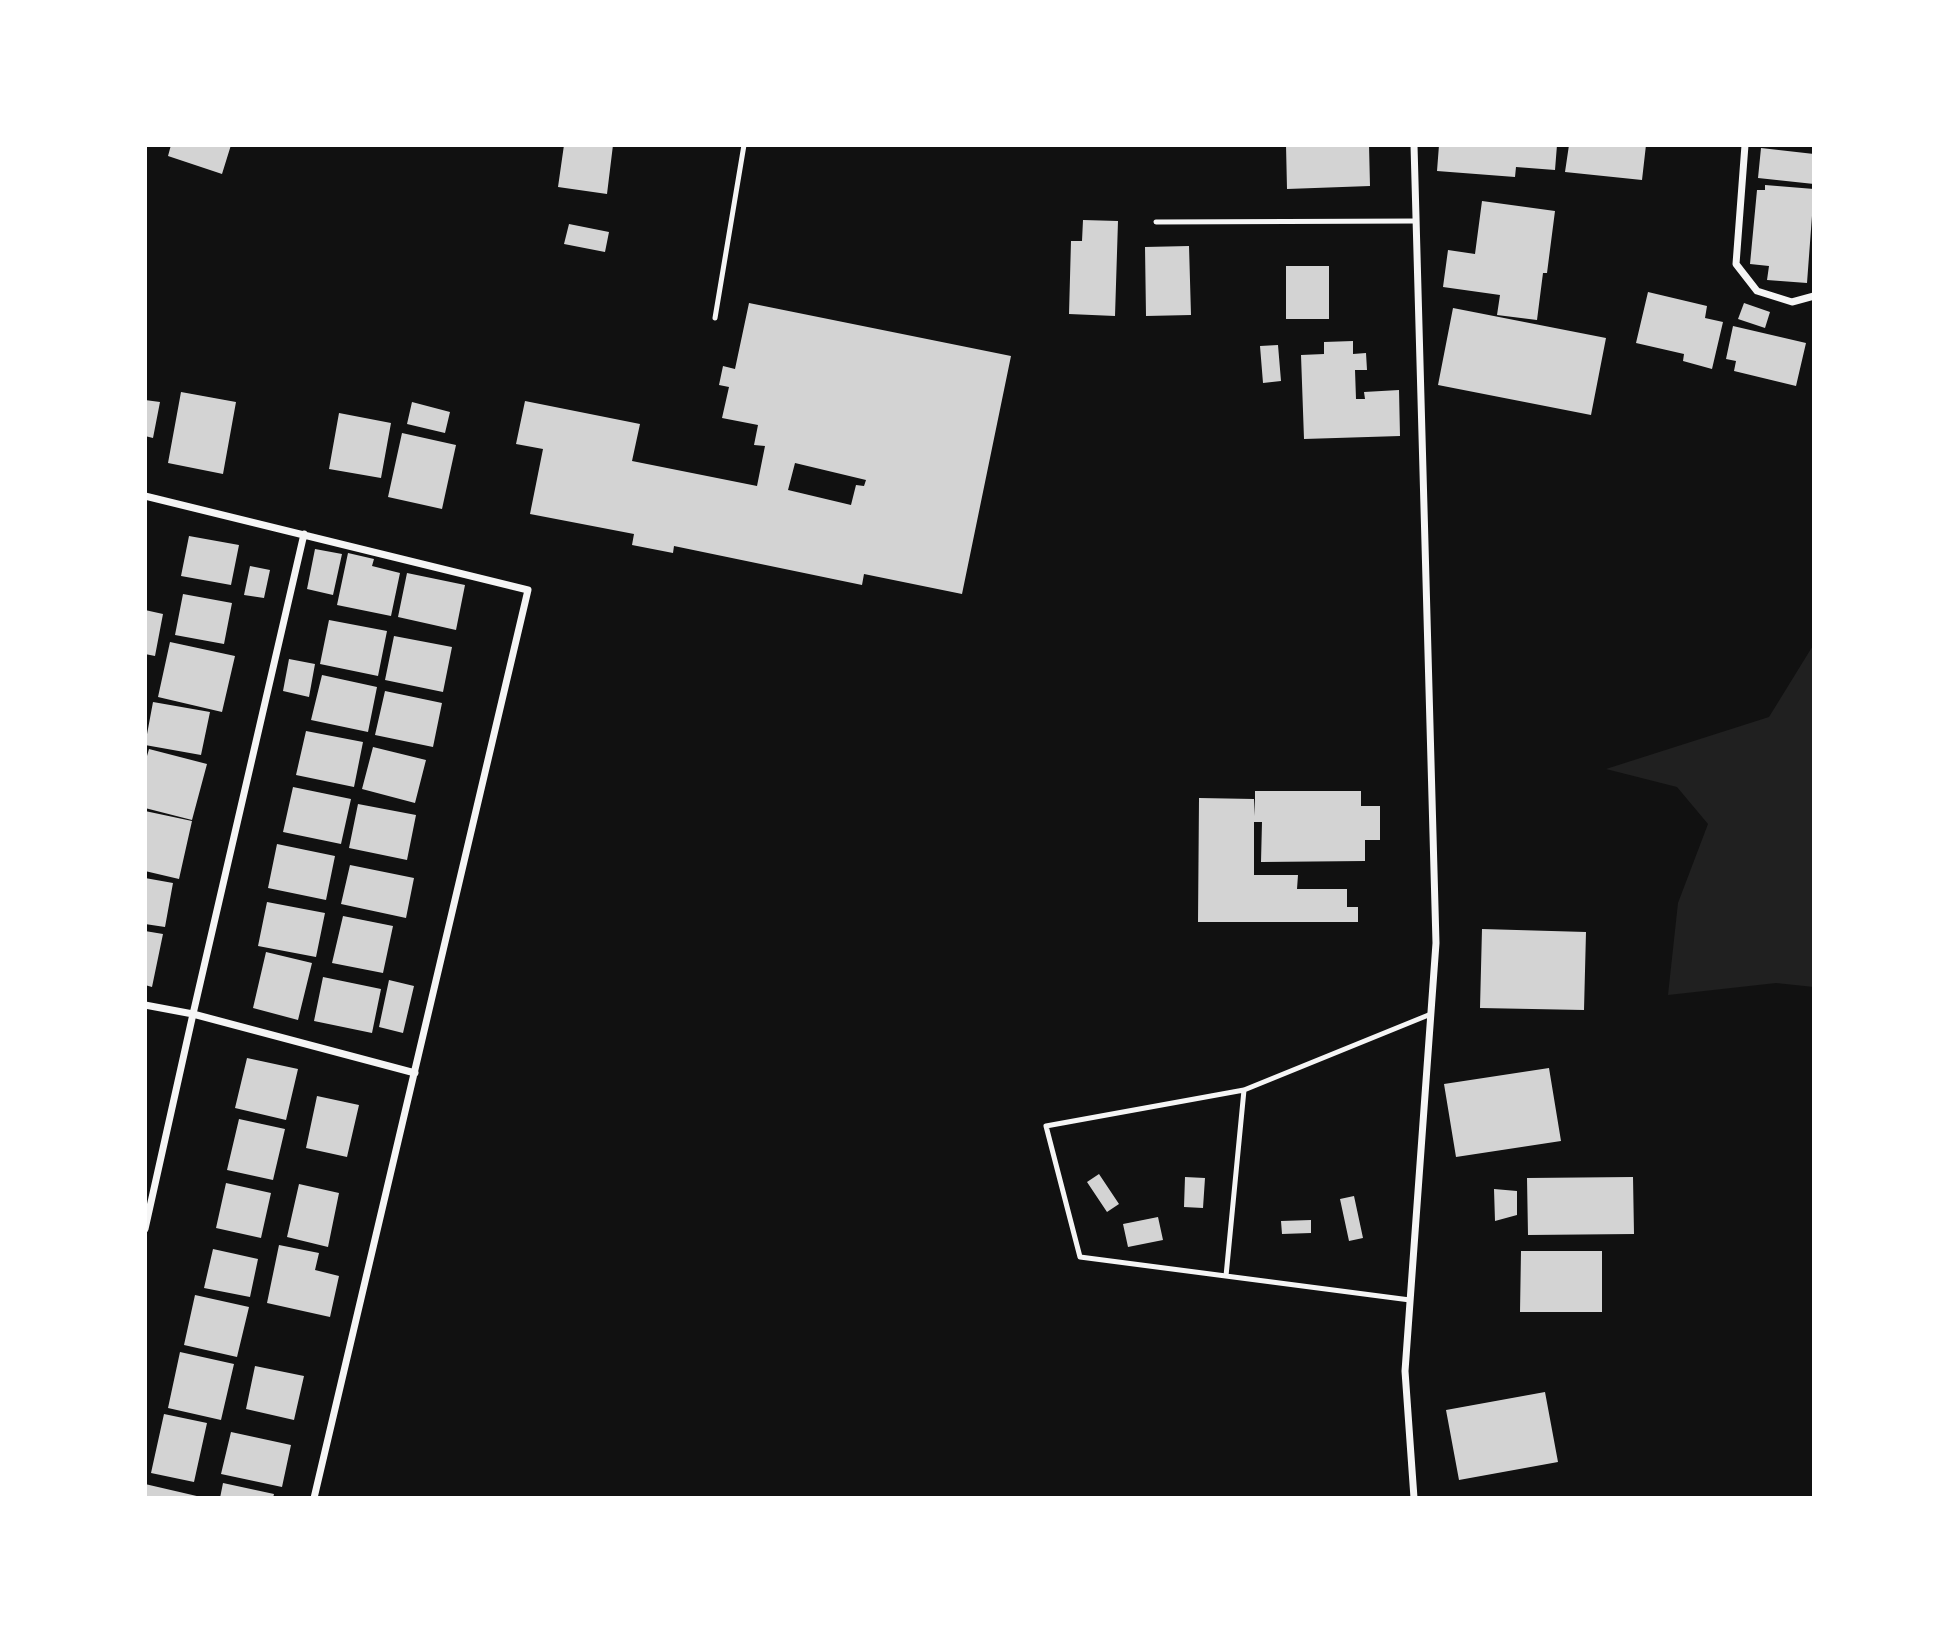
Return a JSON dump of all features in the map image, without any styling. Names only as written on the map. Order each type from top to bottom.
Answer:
[{"type":"street","points":[[1414,145],[1436,943],[1405,1371],[1414,1498]]},
{"type":"street","points":[[1745,145],[1736,264],[1758,291],[1792,302],[1814,296]]},
{"type":"street","points":[[145,496],[528,590],[314,1498]]},
{"type":"street","points":[[145,1229],[304,534]]},
{"type":"street","points":[[145,1004],[193,1014],[415,1073]]},
{"type":"lane","points":[[715,318],[744,145]]},
{"type":"lane","points":[[1156,222],[1416,221]]},
{"type":"lane","points":[[1410,1300],[1080,1257],[1046,1126],[1244,1090],[1431,1014]]},
{"type":"lane","points":[[1226,1276],[1244,1090]]},
{"type":"shaded area","points":[[1814,644],[1814,987],[1776,983],[1668,995],[1678,903],[1708,824],[1677,787],[1606,769],[1769,717]]},
{"type":"building","points":[[171,145],[231,145],[222,174],[168,156]]},
{"type":"building","points":[[564,145],[613,145],[607,194],[558,187]]},
{"type":"building","points":[[1286,145],[1369,145],[1370,186],[1287,189]]},
{"type":"building","points":[[1439,145],[1557,145],[1555,170],[1516,167],[1515,177],[1437,171]]},
{"type":"building","points":[[1569,145],[1646,145],[1642,180],[1565,172]]},
{"type":"building","points":[[1761,148],[1814,154],[1814,184],[1758,178]]},
{"type":"building","points":[[1765,185],[1814,189],[1807,283],[1767,280],[1769,266],[1750,264],[1757,190],[1765,190]]},
{"type":"building","points":[[1482,201],[1555,211],[1547,273],[1543,273],[1537,320],[1497,315],[1500,295],[1443,287],[1448,250],[1475,254]]},
{"type":"building","points":[[1083,220],[1118,221],[1115,316],[1069,314],[1071,241],[1082,241]]},
{"type":"building","points":[[569,224],[609,232],[605,252],[564,244]]},
{"type":"building","points":[[1189,246],[1191,315],[1146,316],[1145,247]]},
{"type":"building","points":[[1286,266],[1329,266],[1329,319],[1286,319]]},
{"type":"building","points":[[1648,292],[1707,306],[1705,318],[1723,322],[1712,369],[1683,361],[1684,354],[1636,343]]},
{"type":"building","points":[[749,303],[1011,356],[962,594],[864,574],[862,585],[674,546],[673,553],[632,545],[634,534],[530,514],[543,449],[516,444],[525,401],[640,424],[632,461],[757,486],[765,446],[754,445],[758,425],[722,418],[729,387],[719,385],[723,366],[735,369]],"holes":[[[795,463],[866,480],[864,486],[856,485],[851,505],[788,490]]]},
{"type":"building","points":[[1744,303],[1770,312],[1765,328],[1738,319]]},
{"type":"building","points":[[1453,308],[1606,338],[1591,415],[1438,385]]},
{"type":"building","points":[[1733,326],[1806,343],[1796,386],[1734,371],[1736,361],[1726,359]]},
{"type":"building","points":[[1353,341],[1353,354],[1366,353],[1367,370],[1355,370],[1356,399],[1365,399],[1364,392],[1399,390],[1400,436],[1304,439],[1301,355],[1324,354],[1324,342]]},
{"type":"building","points":[[1278,345],[1281,381],[1263,383],[1260,346]]},
{"type":"building","points":[[181,392],[236,402],[223,474],[168,463]]},
{"type":"building","points":[[145,400],[160,402],[153,438],[145,436]]},
{"type":"building","points":[[412,402],[450,412],[445,433],[407,424]]},
{"type":"building","points":[[339,413],[391,423],[381,478],[329,469]]},
{"type":"building","points":[[402,433],[456,445],[442,509],[388,497]]},
{"type":"building","points":[[189,536],[239,545],[231,585],[181,576]]},
{"type":"building","points":[[315,549],[342,554],[333,595],[307,589]]},
{"type":"building","points":[[348,553],[374,559],[372,566],[400,573],[391,616],[337,605]]},
{"type":"building","points":[[250,566],[270,570],[264,598],[244,595]]},
{"type":"building","points":[[407,573],[465,585],[456,630],[398,617]]},
{"type":"building","points":[[183,594],[232,603],[224,644],[175,635]]},
{"type":"building","points":[[145,610],[163,614],[155,656],[145,654]]},
{"type":"building","points":[[329,620],[387,631],[378,676],[320,664]]},
{"type":"building","points":[[394,636],[452,647],[443,692],[385,680]]},
{"type":"building","points":[[170,642],[235,656],[222,712],[158,697]]},
{"type":"building","points":[[289,659],[315,664],[309,697],[283,691]]},
{"type":"building","points":[[322,675],[377,687],[368,732],[311,720]]},
{"type":"building","points":[[385,691],[442,703],[433,747],[375,735]]},
{"type":"building","points":[[153,702],[210,712],[201,755],[145,745]]},
{"type":"building","points":[[306,731],[363,742],[354,787],[296,775]]},
{"type":"building","points":[[373,747],[426,760],[415,803],[362,789]]},
{"type":"building","points":[[149,749],[207,764],[192,820],[145,808],[145,763]]},
{"type":"building","points":[[293,787],[351,799],[341,844],[283,832]]},
{"type":"building","points":[[1255,791],[1361,791],[1361,806],[1380,806],[1380,840],[1365,840],[1365,861],[1261,862],[1262,822],[1254,822],[1254,875],[1298,875],[1297,889],[1347,889],[1347,907],[1358,907],[1358,922],[1198,922],[1199,798],[1254,799],[1255,816]]},
{"type":"building","points":[[358,804],[416,815],[407,860],[349,848]]},
{"type":"building","points":[[145,811],[192,821],[179,879],[145,871]]},
{"type":"building","points":[[277,844],[335,856],[326,900],[268,888]]},
{"type":"building","points":[[350,865],[414,878],[406,918],[341,904]]},
{"type":"building","points":[[145,878],[173,883],[165,927],[145,924]]},
{"type":"building","points":[[267,902],[325,913],[316,957],[258,946]]},
{"type":"building","points":[[343,916],[393,926],[383,973],[332,963]]},
{"type":"building","points":[[1482,929],[1586,932],[1584,1010],[1480,1008]]},
{"type":"building","points":[[145,931],[163,934],[152,987],[145,985]]},
{"type":"building","points":[[266,952],[312,963],[298,1020],[253,1008]]},
{"type":"building","points":[[323,977],[381,989],[372,1033],[314,1021]]},
{"type":"building","points":[[389,980],[414,986],[403,1033],[379,1027]]},
{"type":"building","points":[[247,1058],[298,1069],[286,1120],[235,1108]]},
{"type":"building","points":[[1549,1068],[1561,1141],[1456,1157],[1444,1084]]},
{"type":"building","points":[[317,1096],[359,1105],[347,1157],[306,1148]]},
{"type":"building","points":[[239,1119],[285,1129],[273,1180],[227,1170]]},
{"type":"building","points":[[1099,1174],[1119,1204],[1107,1212],[1087,1182]]},
{"type":"building","points":[[1185,1177],[1205,1178],[1203,1208],[1184,1207]]},
{"type":"building","points":[[1633,1177],[1634,1234],[1528,1235],[1527,1178]]},
{"type":"building","points":[[226,1183],[271,1193],[261,1238],[216,1228]]},
{"type":"building","points":[[299,1184],[339,1193],[328,1247],[287,1237]]},
{"type":"building","points":[[1494,1189],[1517,1191],[1517,1215],[1495,1221]]},
{"type":"building","points":[[1354,1196],[1363,1238],[1349,1241],[1340,1199]]},
{"type":"building","points":[[1158,1217],[1163,1240],[1128,1247],[1123,1224]]},
{"type":"building","points":[[1311,1220],[1311,1233],[1282,1234],[1281,1221]]},
{"type":"building","points":[[279,1245],[319,1253],[315,1270],[339,1276],[330,1317],[267,1303]]},
{"type":"building","points":[[213,1249],[258,1259],[250,1297],[204,1288]]},
{"type":"building","points":[[1521,1251],[1602,1251],[1602,1312],[1520,1312]]},
{"type":"building","points":[[195,1295],[249,1307],[237,1357],[184,1345]]},
{"type":"building","points":[[180,1352],[234,1364],[221,1420],[168,1408]]},
{"type":"building","points":[[255,1366],[304,1376],[294,1420],[246,1409]]},
{"type":"building","points":[[1545,1392],[1558,1462],[1459,1480],[1446,1410]]},
{"type":"building","points":[[164,1414],[207,1423],[194,1482],[151,1473]]},
{"type":"building","points":[[231,1432],[291,1445],[282,1487],[221,1474]]},
{"type":"building","points":[[223,1483],[274,1494],[273,1498],[220,1498]]},
{"type":"building","points":[[145,1484],[201,1497],[201,1498],[145,1498]]}]
